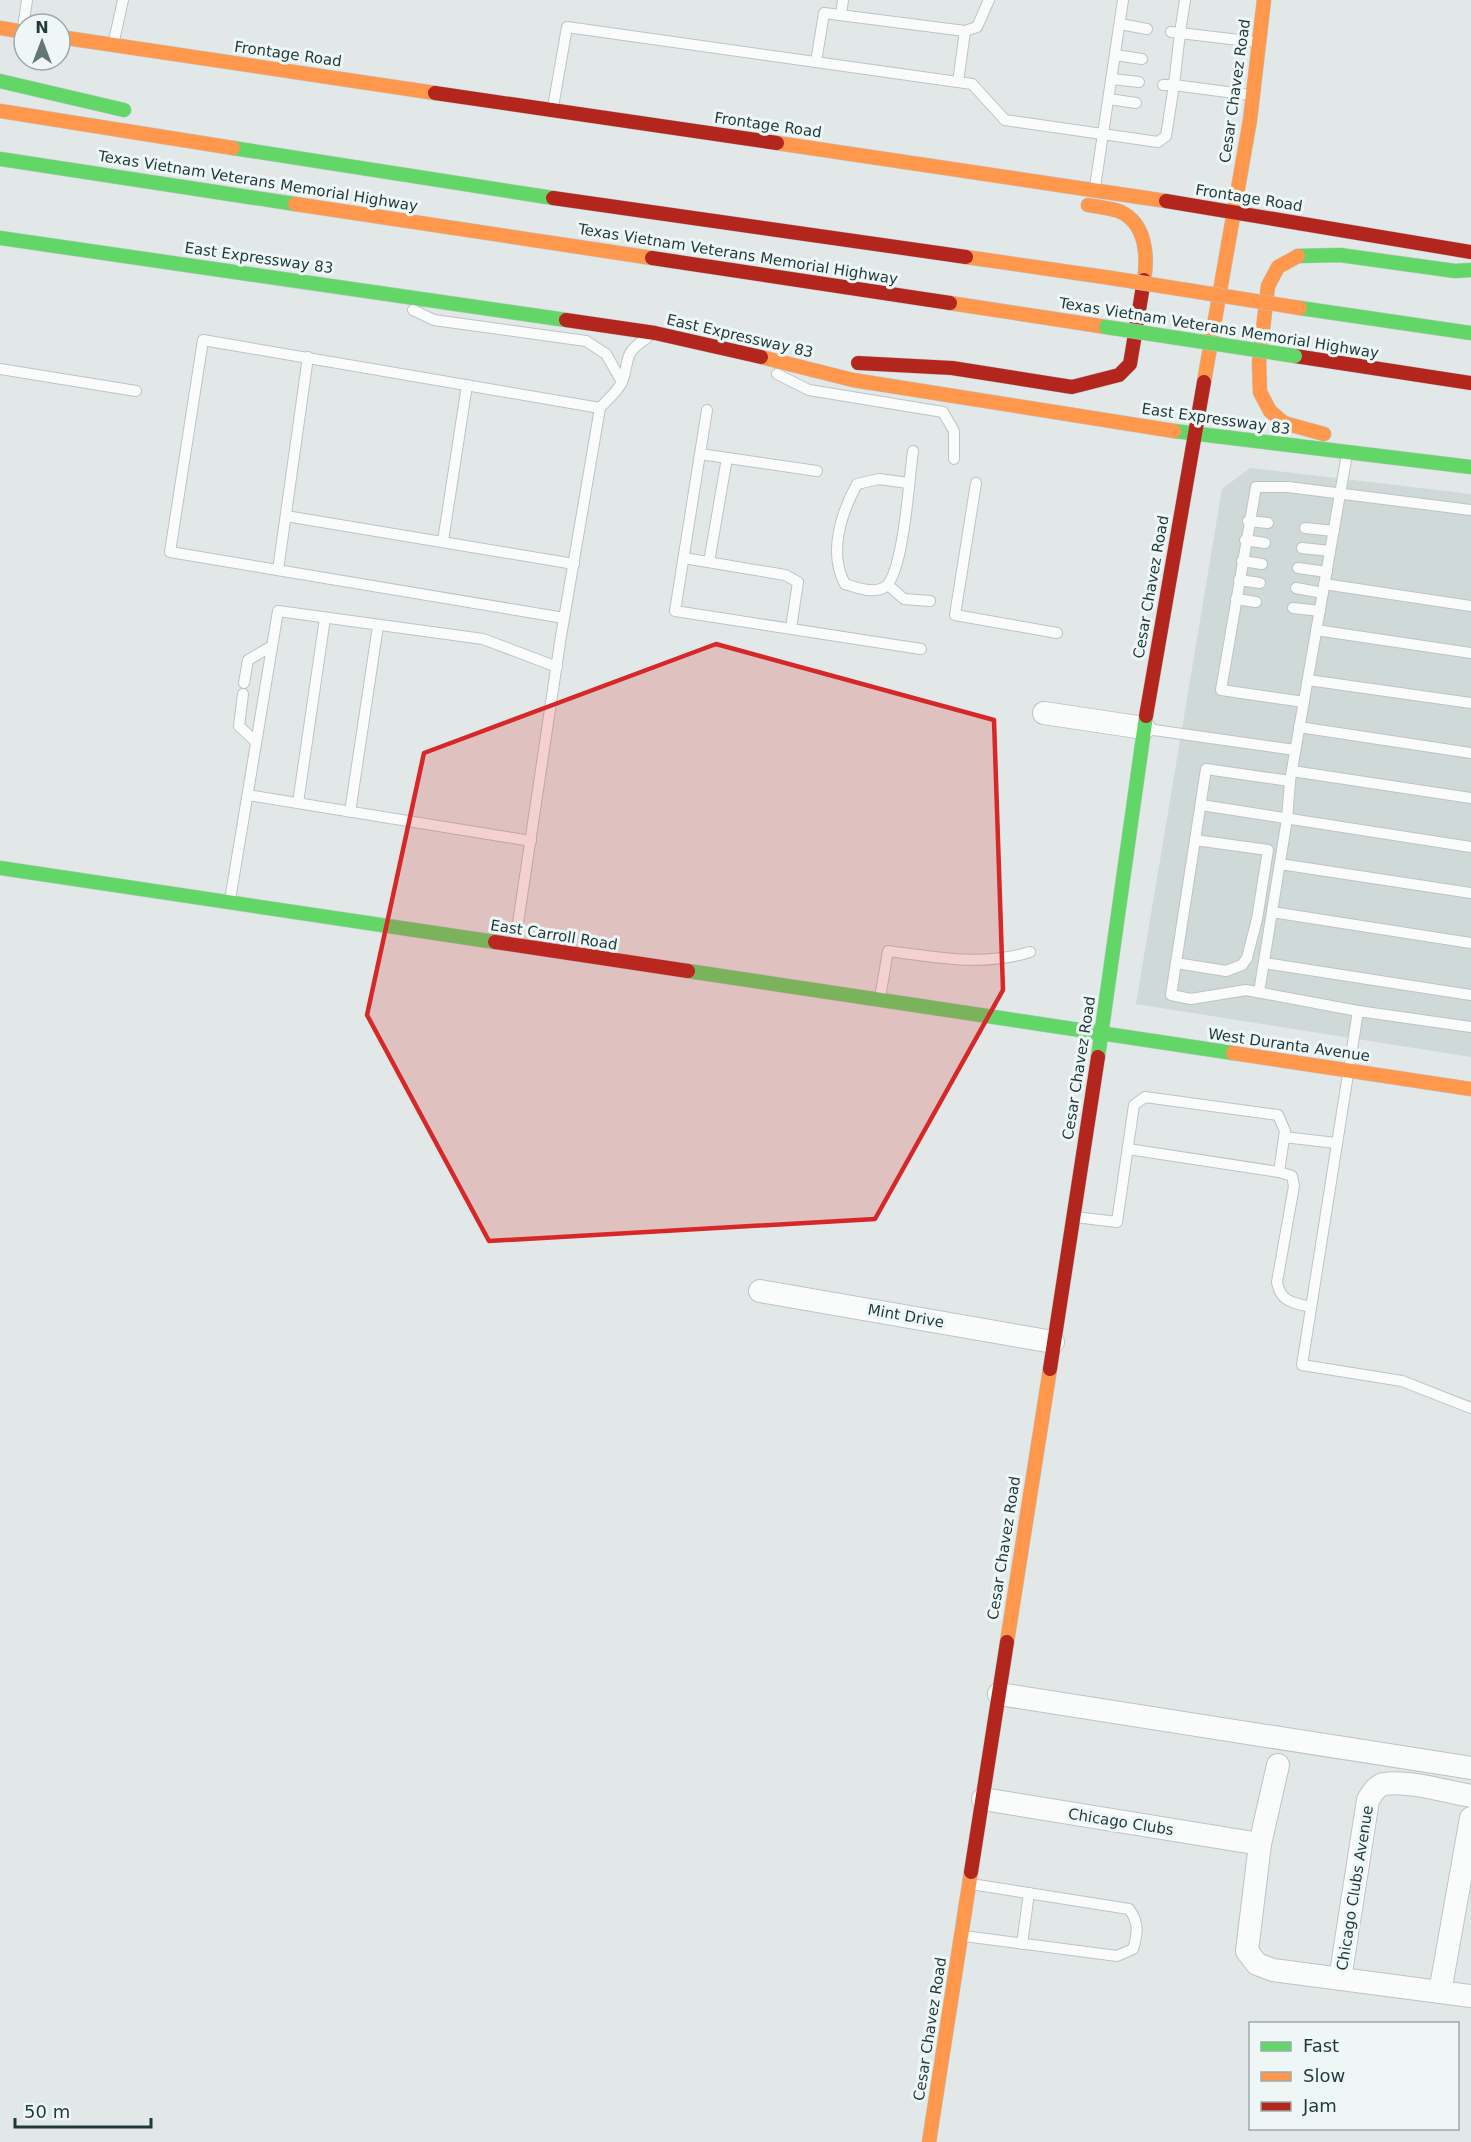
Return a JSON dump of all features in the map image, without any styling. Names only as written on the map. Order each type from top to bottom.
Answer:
[{"type":"main road","name":"Cesar Chavez Road","points":[[929,2142],[1102,1034],[1143,728],[1253,96],[1264,0]]},
{"type":"main road","name":"Frontage Road","points":[[72,39],[1233,211],[1471,252]]},
{"type":"main road","points":[[0,81],[137,113]]},
{"type":"main road","name":"Texas Vietnam Veterans Memorial Highway","points":[[0,111],[616,208],[1111,278],[1471,333]]},
{"type":"main road","points":[[206,129],[400,174]]},
{"type":"main road","points":[[872,156],[970,187]]},
{"type":"main road","name":"Texas Vietnam Veterans Memorial Highway","points":[[0,159],[1471,383]]},
{"type":"main road","points":[[96,189],[251,198]]},
{"type":"main road","points":[[718,346],[835,361],[952,368],[1072,387],[1096,383],[1119,375],[1130,363],[1134,347],[1146,268],[1145,247],[1137,225],[1121,212],[1074,203]]},
{"type":"main road","name":"East Expressway 83","points":[[0,238],[655,333],[718,346],[853,380],[1193,434],[1471,465]]},
{"type":"main road","points":[[1338,436],[1316,433],[1284,423],[1270,411],[1260,392],[1258,363],[1268,286],[1278,267],[1299,255],[1340,255],[1455,271],[1471,270]]},
{"type":"main road","points":[[1404,444],[1471,465]]},
{"type":"main road","name":"East Carroll Road","points":[[0,868],[1102,1034]]},
{"type":"main road","name":"West Duranta Avenue","points":[[1102,1034],[1471,1089]]},
{"type":"street","points":[[1044,713],[1143,728]]},
{"type":"street","name":"Mint Drive","points":[[760,1291],[1053,1342]]},
{"type":"street","points":[[999,1694],[1471,1768]]},
{"type":"street","name":"Chicago Clubs Avenue","points":[[1278,1765],[1260,1844],[1247,1951],[1257,1964],[1273,1970],[1471,1996]]},
{"type":"street","name":"Chicago Clubs Avenue","points":[[1340,1978],[1368,1800],[1374,1790],[1383,1784],[1400,1784],[1471,1796]]},
{"type":"street","name":"Chicago Clubs","points":[[983,1799],[1260,1844]]},
{"type":"street","points":[[1440,1992],[1471,1818]]},
{"type":"lane","points":[[113,45],[123,0]]},
{"type":"lane","points":[[816,62],[826,0]]},
{"type":"lane","points":[[841,15],[843,0]]},
{"type":"lane","points":[[824,13],[965,31],[977,27],[989,0]]},
{"type":"lane","points":[[1095,190],[1124,0]]},
{"type":"lane","points":[[553,110],[567,27],[972,84],[1005,120],[1158,142],[1166,136],[1165,106],[1171,63],[1176,32],[1185,0]]},
{"type":"lane","points":[[1120,24],[1146,29]]},
{"type":"lane","points":[[958,82],[965,31]]},
{"type":"lane","points":[[1176,32],[1259,43]]},
{"type":"lane","points":[[1115,55],[1142,59]]},
{"type":"lane","points":[[1112,79],[1139,82]]},
{"type":"lane","points":[[1168,85],[1253,96]]},
{"type":"lane","points":[[1109,99],[1136,103]]},
{"type":"lane","points":[[369,290],[434,320],[586,341],[606,354],[622,382]]},
{"type":"lane","points":[[515,946],[564,618],[600,408],[622,382],[626,358],[636,345],[655,333]]},
{"type":"lane","points":[[564,618],[170,552],[203,340],[600,408]]},
{"type":"lane","points":[[718,346],[809,390],[943,412],[954,431],[954,459]]},
{"type":"lane","points":[[278,570],[308,357]]},
{"type":"lane","points":[[0,369],[136,391]]},
{"type":"lane","points":[[443,541],[467,385]]},
{"type":"lane","points":[[707,410],[675,611],[921,649]]},
{"type":"lane","points":[[908,483],[879,480],[857,484],[842,515],[837,570],[845,584],[858,589],[879,590],[888,585],[895,572],[913,451]]},
{"type":"lane","points":[[1259,992],[1287,819],[1295,750],[1347,452]]},
{"type":"lane","points":[[700,454],[817,471]]},
{"type":"lane","points":[[710,562],[727,458]]},
{"type":"lane","points":[[976,483],[955,615],[1057,633]]},
{"type":"lane","points":[[1304,702],[1221,690],[1248,521],[1256,487],[1288,487],[1471,510]]},
{"type":"lane","points":[[286,516],[574,564]]},
{"type":"lane","points":[[1248,521],[1268,523]]},
{"type":"lane","points":[[1305,528],[1334,531]]},
{"type":"lane","points":[[1245,540],[1265,543]]},
{"type":"lane","points":[[1302,548],[1330,551]]},
{"type":"lane","points":[[684,558],[785,575],[798,582],[791,628]]},
{"type":"lane","points":[[1242,561],[1262,564]]},
{"type":"lane","points":[[1298,568],[1327,572]]},
{"type":"lane","points":[[1239,580],[1260,583]]},
{"type":"lane","points":[[888,585],[904,599],[930,601]]},
{"type":"lane","points":[[1296,588],[1324,589],[1471,606]]},
{"type":"lane","points":[[1236,599],[1256,602]]},
{"type":"lane","points":[[1293,608],[1320,612]]},
{"type":"lane","points":[[230,903],[278,611],[483,639],[557,667]]},
{"type":"lane","points":[[298,803],[325,618]]},
{"type":"lane","points":[[350,812],[378,626]]},
{"type":"lane","points":[[1316,630],[1471,653]]},
{"type":"lane","points":[[244,683],[248,660],[272,646]]},
{"type":"lane","points":[[1308,680],[1471,703]]},
{"type":"lane","points":[[243,694],[238,726],[256,742]]},
{"type":"lane","points":[[1143,728],[1295,750]]},
{"type":"lane","points":[[1299,728],[1471,753]]},
{"type":"lane","points":[[1471,798],[1291,776],[1206,769],[1171,995],[1191,999],[1246,990],[1358,1011],[1471,1026]]},
{"type":"lane","points":[[248,795],[531,841]]},
{"type":"lane","points":[[1201,805],[1471,847]]},
{"type":"lane","points":[[1195,840],[1281,852]]},
{"type":"lane","points":[[1176,963],[1226,971],[1242,964],[1247,958],[1257,919],[1268,850]]},
{"type":"lane","points":[[1280,864],[1471,893]]},
{"type":"lane","points":[[1272,912],[1471,943]]},
{"type":"lane","points":[[880,1000],[888,951],[980,962],[1012,957],[1030,951]]},
{"type":"lane","points":[[1264,963],[1471,995]]},
{"type":"lane","points":[[1358,1011],[1302,1365],[1402,1381],[1471,1408]]},
{"type":"lane","points":[[1072,1217],[1117,1222],[1134,1105],[1145,1097],[1278,1115],[1285,1131],[1279,1172]]},
{"type":"lane","points":[[1284,1137],[1336,1143]]},
{"type":"lane","points":[[1128,1149],[1279,1172],[1292,1176],[1294,1186],[1277,1282],[1279,1292],[1287,1301],[1311,1307]]},
{"type":"lane","points":[[961,1935],[1117,1956],[1133,1948],[1137,1937],[1137,1919],[1129,1909],[969,1883]]},
{"type":"lane","points":[[1022,1944],[1029,1893]]},
{"type":"highlighted area","points":[[716,644],[994,720],[1003,990],[875,1219],[489,1241],[367,1015],[424,753]]},
{"type":"shaded area","points":[[1250,468],[1471,494],[1471,1057],[1136,1004],[1222,489]]},
{"type":"traffic: fast","points":[[0,81],[124,110]]},
{"type":"traffic: fast","points":[[233,148],[553,198]]},
{"type":"traffic: fast","points":[[0,159],[295,204]]},
{"type":"traffic: fast","points":[[0,238],[566,320]]},
{"type":"traffic: fast","points":[[1298,256],[1340,255],[1455,271],[1471,270]]},
{"type":"traffic: fast","points":[[1300,308],[1471,333]]},
{"type":"traffic: fast","points":[[1106,327],[1295,356]]},
{"type":"traffic: fast","points":[[1174,431],[1471,467]]},
{"type":"traffic: fast","points":[[1098,1057],[1146,716]]},
{"type":"traffic: fast","points":[[0,868],[495,942]]},
{"type":"traffic: fast","points":[[688,971],[1233,1053]]},
{"type":"traffic: slow","points":[[1204,382],[1250,120],[1264,0]]},
{"type":"traffic: slow","points":[[0,28],[12,30]]},
{"type":"traffic: slow","points":[[72,39],[435,93]]},
{"type":"traffic: slow","points":[[0,111],[233,148]]},
{"type":"traffic: slow","points":[[777,143],[1166,201]]},
{"type":"traffic: slow","points":[[295,204],[652,258]]},
{"type":"traffic: slow","points":[[1088,205],[1121,212],[1136,224],[1145,251],[1144,280]]},
{"type":"traffic: slow","points":[[1298,256],[1278,267],[1268,286],[1259,363],[1260,392],[1270,411],[1284,423],[1324,434]]},
{"type":"traffic: slow","points":[[966,257],[1111,278]]},
{"type":"traffic: slow","points":[[1111,278],[1300,308]]},
{"type":"traffic: slow","points":[[950,303],[1106,327]]},
{"type":"traffic: slow","points":[[761,357],[853,380],[1174,431]]},
{"type":"traffic: slow","points":[[1233,1053],[1471,1089]]},
{"type":"traffic: slow","points":[[1007,1642],[1050,1369]]},
{"type":"traffic: slow","points":[[929,2142],[971,1872]]},
{"type":"traffic: jam","points":[[435,93],[777,143]]},
{"type":"traffic: jam","points":[[553,198],[966,257]]},
{"type":"traffic: jam","points":[[1166,201],[1471,252]]},
{"type":"traffic: jam","points":[[652,258],[950,303]]},
{"type":"traffic: jam","points":[[858,363],[952,368],[1072,387],[1119,375],[1130,364],[1144,280]]},
{"type":"traffic: jam","points":[[566,320],[655,333],[761,357]]},
{"type":"traffic: jam","points":[[1295,356],[1471,383]]},
{"type":"traffic: jam","points":[[1146,716],[1204,382]]},
{"type":"traffic: jam","points":[[495,942],[688,971]]},
{"type":"traffic: jam","points":[[1050,1369],[1098,1057]]},
{"type":"traffic: jam","points":[[971,1872],[1007,1642]]}]
